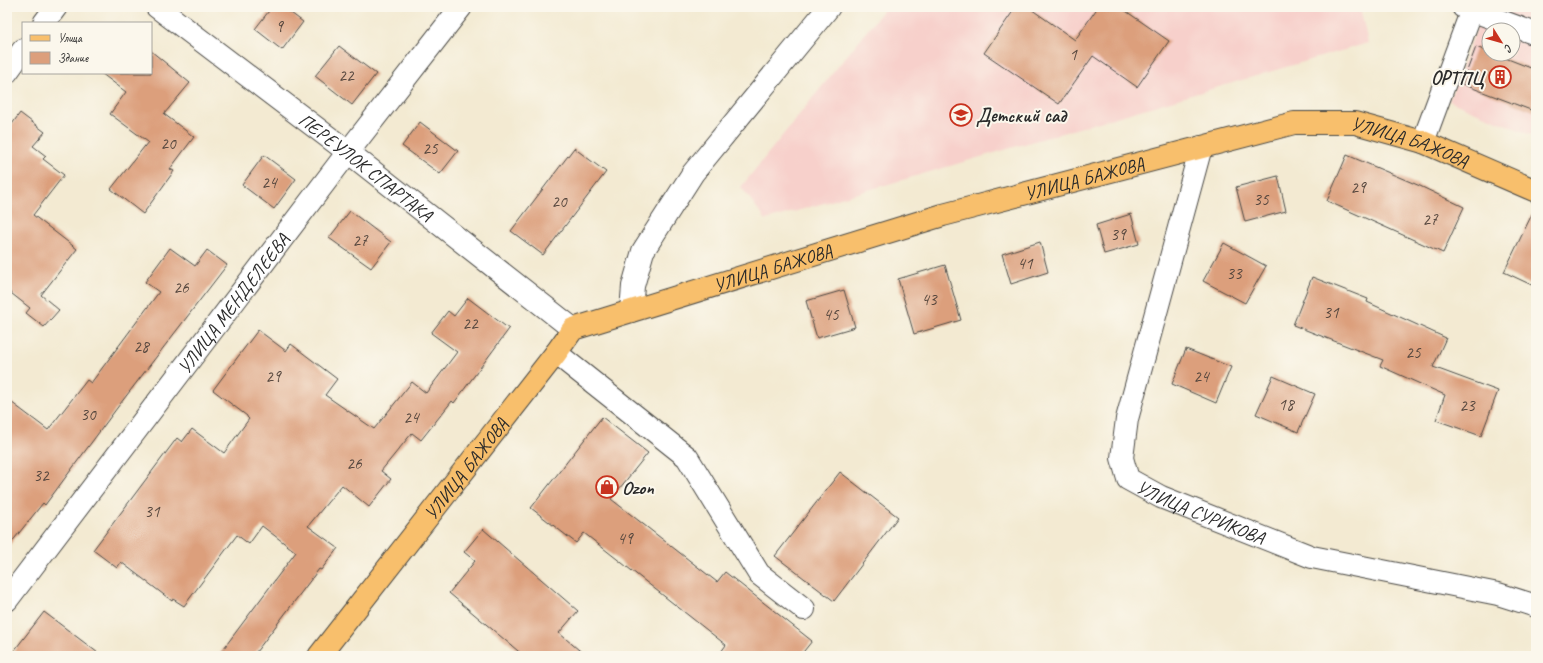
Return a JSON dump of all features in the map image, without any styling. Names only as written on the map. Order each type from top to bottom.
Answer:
[{"type":"main road","name":"УЛИЦА БАЖОВА","points":[[319,656],[556,353],[573,329],[942,215],[1294,123],[1355,124],[1423,142],[1536,191]]},
{"type":"street","points":[[45,22],[56,7]]},
{"type":"street","name":"ПЕРЕУЛОК СПАРТАКА","points":[[157,7],[348,152],[573,329]]},
{"type":"street","name":"УЛИЦА МЕНДЕЛЕЕВА","points":[[7,600],[348,152],[461,7]]},
{"type":"street","points":[[632,311],[633,286],[643,252],[693,173],[829,7]]},
{"type":"street","points":[[1423,142],[1470,8],[1536,34]]},
{"type":"street","points":[[7,72],[22,51]]},
{"type":"street","name":"УЛИЦА СУРИКОВА","points":[[1201,147],[1127,419],[1122,458],[1128,479],[1161,497],[1312,557],[1498,594],[1536,606]]},
{"type":"street","points":[[556,353],[687,457],[759,574],[804,608]]},
{"type":"shaded area","name":"Детский сад","points":[[886,7],[1360,7],[1368,43],[766,220],[741,187]]},
{"type":"shaded area","points":[[1485,7],[1536,7],[1536,137],[1449,101]]},
{"type":"building","points":[[272,7],[283,7],[303,22],[282,50],[255,29]]},
{"type":"building","points":[[1016,7],[1028,7],[1075,40],[1098,7],[1120,7],[1169,41],[1137,87],[1093,56],[1059,104],[984,53]]},
{"type":"building","points":[[339,46],[376,74],[352,105],[315,76]]},
{"type":"building","name":"ОРТПЦ","points":[[1476,47],[1481,49],[1481,62],[1516,62],[1536,70],[1536,112],[1462,84]]},
{"type":"building","points":[[152,52],[190,83],[164,114],[194,137],[170,169],[174,171],[143,214],[111,189],[148,142],[110,114],[126,92],[102,74],[152,74]]},
{"type":"building","points":[[20,113],[45,132],[33,146],[46,156],[43,159],[64,175],[33,215],[77,249],[41,295],[59,310],[44,327],[26,313],[30,308],[7,290],[7,131]]},
{"type":"building","points":[[420,122],[458,151],[440,174],[402,146]]},
{"type":"building","points":[[574,148],[606,172],[543,255],[511,231]]},
{"type":"building","points":[[264,155],[296,179],[274,209],[242,185]]},
{"type":"building","points":[[1347,155],[1420,186],[1464,207],[1443,253],[1327,201]]},
{"type":"building","points":[[1278,176],[1286,211],[1245,222],[1236,187]]},
{"type":"building","points":[[1536,206],[1536,287],[1504,272]]},
{"type":"building","points":[[350,211],[391,242],[371,268],[329,238]]},
{"type":"building","points":[[1131,214],[1139,244],[1104,254],[1096,225]]},
{"type":"building","points":[[1040,242],[1048,272],[1011,284],[1002,254]]},
{"type":"building","points":[[1224,243],[1266,266],[1245,303],[1203,281]]},
{"type":"building","points":[[170,248],[195,266],[207,250],[227,265],[120,404],[45,505],[43,503],[7,548],[7,399],[48,430],[87,380],[91,383],[159,292],[145,282]]},
{"type":"building","points":[[945,265],[961,320],[914,334],[898,279]]},
{"type":"building","points":[[1312,277],[1368,299],[1367,302],[1446,338],[1433,367],[1498,391],[1481,436],[1436,420],[1445,395],[1380,366],[1383,360],[1293,325]]},
{"type":"building","points":[[844,290],[855,327],[817,338],[806,301]]},
{"type":"building","points":[[468,298],[509,329],[454,403],[452,401],[421,440],[412,433],[381,471],[391,479],[369,507],[342,485],[308,526],[338,548],[321,570],[319,569],[253,656],[218,656],[296,552],[262,526],[249,544],[237,535],[184,606],[173,599],[172,601],[121,562],[117,568],[93,550],[177,438],[182,442],[192,429],[224,453],[249,419],[213,390],[258,330],[286,351],[291,344],[337,379],[325,395],[374,429],[412,382],[426,393],[457,352],[431,333],[448,311],[454,316]]},
{"type":"building","points":[[1186,349],[1231,367],[1216,403],[1172,384]]},
{"type":"building","points":[[1273,376],[1315,394],[1298,432],[1256,414]]},
{"type":"building","points":[[602,417],[648,453],[611,499],[717,582],[725,572],[812,641],[800,656],[718,656],[726,645],[584,533],[576,543],[531,508]]},
{"type":"building","points":[[840,472],[898,517],[834,601],[775,556]]},
{"type":"building","points":[[483,529],[578,611],[559,633],[586,656],[524,656],[449,593],[475,561],[464,552]]},
{"type":"building","points":[[44,612],[102,656],[10,656]]},
{"type":"place","name":"ОРТПЦ","points":[[1500,77]]},
{"type":"place","name":"Детский сад","points":[[961,115]]},
{"type":"place","name":"Ozon","points":[[607,487]]}]
